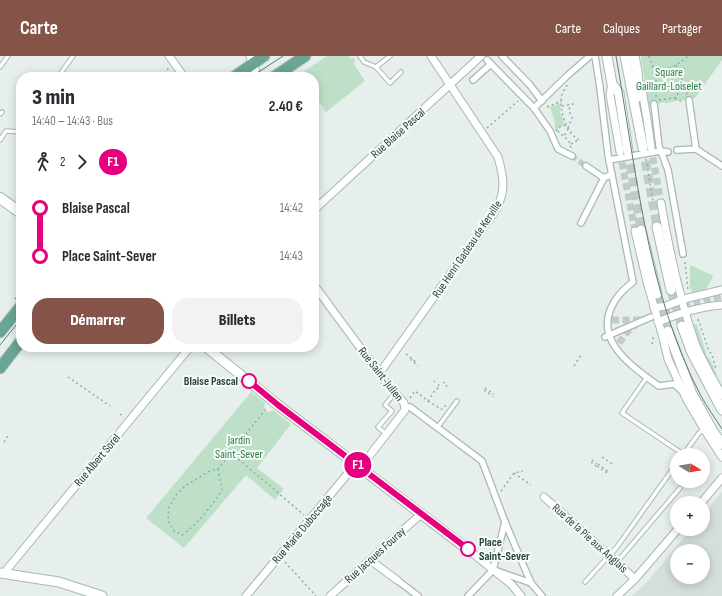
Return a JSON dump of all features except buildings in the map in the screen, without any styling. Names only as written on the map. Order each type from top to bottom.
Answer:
[{"type":"main road","points":[[239,72],[252,60],[264,56]]},
{"type":"main road","points":[[281,72],[305,56]]},
{"type":"main road","points":[[0,198],[16,210]]},
{"type":"main road","points":[[0,332],[16,312]]},
{"type":"main road","points":[[0,368],[16,347]]},
{"type":"street","name":"Rue Henri Gadeau de Kerville","points":[[380,374],[496,210],[502,197],[503,175],[498,157],[431,56]]},
{"type":"street","points":[[502,56],[530,85],[542,101]]},
{"type":"street","points":[[534,109],[566,77],[590,56]]},
{"type":"street","points":[[595,56],[609,160],[633,282],[619,294],[609,311],[606,326],[607,337],[615,348],[646,377],[659,386],[674,384],[683,392]]},
{"type":"street","points":[[607,56],[612,84],[619,93],[624,152]]},
{"type":"street","points":[[625,56],[639,126],[646,150]]},
{"type":"street","points":[[634,56],[647,119],[646,150]]},
{"type":"street","points":[[173,59],[181,72]]},
{"type":"street","points":[[252,60],[255,72]]},
{"type":"street","points":[[472,79],[486,60],[534,109],[551,134],[558,149],[571,156]]},
{"type":"street","name":"Rue Blaise Pascal","points":[[319,205],[451,85],[486,60]]},
{"type":"street","points":[[637,71],[639,126]]},
{"type":"street","points":[[690,100],[696,149]]},
{"type":"street","points":[[654,104],[660,151],[668,170],[683,254]]},
{"type":"street","points":[[677,150],[696,149],[722,166]]},
{"type":"street","points":[[609,160],[646,150],[668,152]]},
{"type":"street","points":[[586,166],[604,178]]},
{"type":"street","points":[[581,223],[604,178],[612,174]]},
{"type":"street","points":[[661,203],[685,313],[695,344],[722,395]]},
{"type":"street","points":[[657,227],[671,290]]},
{"type":"street","points":[[638,230],[657,294]]},
{"type":"street","points":[[638,230],[654,308],[668,359],[683,392],[722,457]]},
{"type":"street","points":[[654,308],[722,290]]},
{"type":"street","name":"Rue Saint-Julien","points":[[319,292],[380,374],[404,403],[405,407],[410,407],[482,460],[496,498]]},
{"type":"street","points":[[658,322],[697,309],[722,306]]},
{"type":"street","points":[[607,337],[651,317]]},
{"type":"street","points":[[682,326],[692,353],[722,410]]},
{"type":"street","points":[[668,331],[692,394],[714,433],[722,444]]},
{"type":"street","name":"Rue Albert Sorel","points":[[2,573],[186,352]]},
{"type":"street","points":[[212,352],[278,405],[471,552],[511,584],[520,596]]},
{"type":"street","name":"Rue Marie Duboccage","points":[[246,596],[351,470],[359,466],[367,459],[403,414],[405,407]]},
{"type":"street","points":[[706,496],[722,478]]},
{"type":"street","name":"Rue de la Pie aux Anglais","points":[[544,497],[635,579]]},
{"type":"street","points":[[496,498],[531,582],[542,596]]},
{"type":"street","name":"Rue Jacques Fouray","points":[[330,596],[421,514]]},
{"type":"street","points":[[468,596],[493,570],[505,522]]},
{"type":"street","points":[[617,596],[635,579],[672,536]]},
{"type":"street","points":[[370,560],[418,596]]},
{"type":"street","points":[[493,570],[531,582]]},
{"type":"street","points":[[2,573],[59,582],[102,596]]},
{"type":"lane","points":[[0,67],[8,56]]},
{"type":"lane","points":[[62,72],[73,56]]},
{"type":"lane","points":[[360,56],[364,62],[376,67],[390,83],[401,72]]},
{"type":"lane","points":[[376,67],[390,56]]},
{"type":"lane","points":[[0,140],[6,131],[16,132]]},
{"type":"lane","points":[[646,377],[622,414],[673,448]]},
{"type":"lane","points":[[386,434],[378,427],[392,411],[385,405],[396,393]]},
{"type":"lane","points":[[438,428],[457,401]]},
{"type":"lane","points":[[689,448],[704,429]]},
{"type":"lane","points":[[585,582],[611,556],[670,473]]},
{"type":"lane","points":[[617,562],[680,488]]},
{"type":"path","points":[[649,56],[656,76],[656,101],[675,98],[684,85]]},
{"type":"path","points":[[653,68],[659,70],[676,65],[688,56]]},
{"type":"path","points":[[164,72],[173,59]]},
{"type":"path","points":[[676,65],[690,100]]},
{"type":"path","points":[[566,77],[568,84],[562,93],[562,112],[568,128],[579,140],[571,144]]},
{"type":"path","points":[[490,126],[522,97]]},
{"type":"path","points":[[534,109],[556,104],[562,101]]},
{"type":"path","points":[[564,136],[572,118],[569,111],[570,104]]},
{"type":"path","points":[[562,106],[574,104]]},
{"type":"path","points":[[551,134],[558,130],[559,127],[567,125]]},
{"type":"path","points":[[558,130],[560,134],[564,136],[571,144]]},
{"type":"path","points":[[571,144],[571,156]]},
{"type":"path","points":[[646,150],[653,200]]},
{"type":"path","points":[[685,262],[688,290]]},
{"type":"path","points":[[698,319],[716,368]]},
{"type":"path","points":[[652,344],[654,330]]},
{"type":"path","points":[[406,354],[417,363]]},
{"type":"path","points":[[574,366],[582,354]]},
{"type":"path","points":[[412,358],[411,360],[418,366]]},
{"type":"path","points":[[68,377],[110,406]]},
{"type":"path","points":[[428,401],[442,382],[447,385],[446,387],[450,383]]},
{"type":"path","points":[[484,389],[494,395]]},
{"type":"path","points":[[415,391],[441,409],[443,409],[446,405]]},
{"type":"path","points":[[218,469],[222,490],[214,502],[189,531],[182,535],[173,530],[168,520],[169,507],[176,495],[185,486],[210,471],[218,469],[266,410]]},
{"type":"path","points":[[4,442],[9,434]]},
{"type":"path","points":[[230,454],[237,458],[309,520]]},
{"type":"path","points":[[602,457],[614,465]]},
{"type":"path","points":[[591,461],[603,469]]},
{"type":"path","points":[[597,465],[610,474]]},
{"type":"path","points":[[496,498],[514,473],[523,471]]},
{"type":"path","points":[[514,473],[531,485]]},
{"type":"path","points":[[279,556],[316,596]]},
{"type":"shaded area","points":[[722,492],[722,596],[632,596],[648,581],[670,554],[670,584],[710,584],[710,544],[679,544],[685,536],[710,536],[710,507]]},
{"type":"green space","points":[[327,56],[349,56],[350,58],[355,59],[354,64],[365,81],[326,112],[319,102],[319,72],[303,72]]},
{"type":"green space","name":"Square Gaillard-Loiselet","points":[[641,56],[722,56],[722,60],[695,98],[648,106]]},
{"type":"green space","points":[[561,103],[560,112],[565,125],[555,131],[555,122],[550,107]]},
{"type":"green space","points":[[690,265],[712,275],[713,277],[704,292],[693,294],[690,287]]},
{"type":"green space","points":[[692,325],[697,325],[707,356],[710,359],[717,375],[715,376],[702,353]]},
{"type":"green space","name":"Jardin Saint-Sever","points":[[251,392],[265,403],[264,407],[268,412],[273,410],[291,424],[257,468],[284,489],[275,500],[246,475],[184,548],[146,518]]},
{"type":"tunnel","points":[[651,147],[661,203]]},
{"type":"tunnel","points":[[643,148],[657,227]]},
{"type":"tunnel","points":[[628,151],[641,230]]},
{"type":"tunnel","points":[[620,152],[635,231]]},
{"type":"tunnel","points":[[572,156],[586,166]]},
{"type":"tunnel","points":[[671,290],[682,326]]},
{"type":"tunnel","points":[[657,294],[668,331]]},
{"type":"tunnel","points":[[612,320],[642,320],[722,296]]},
{"type":"tunnel","points":[[619,343],[628,331],[637,323]]},
{"type":"tram line","points":[[259,72],[283,56]]},
{"type":"tram line","points":[[616,56],[637,186],[656,273],[668,316],[683,357],[701,396],[722,429]]},
{"type":"tram line","points":[[0,345],[16,325]]},
{"type":"bus line","name":"F1","points":[[249,381],[278,405],[468,549]]},
{"type":"place","name":"Blaise Pascal","points":[[249,381]]},
{"type":"place","name":"Place Saint-Sever","points":[[468,549]]}]
